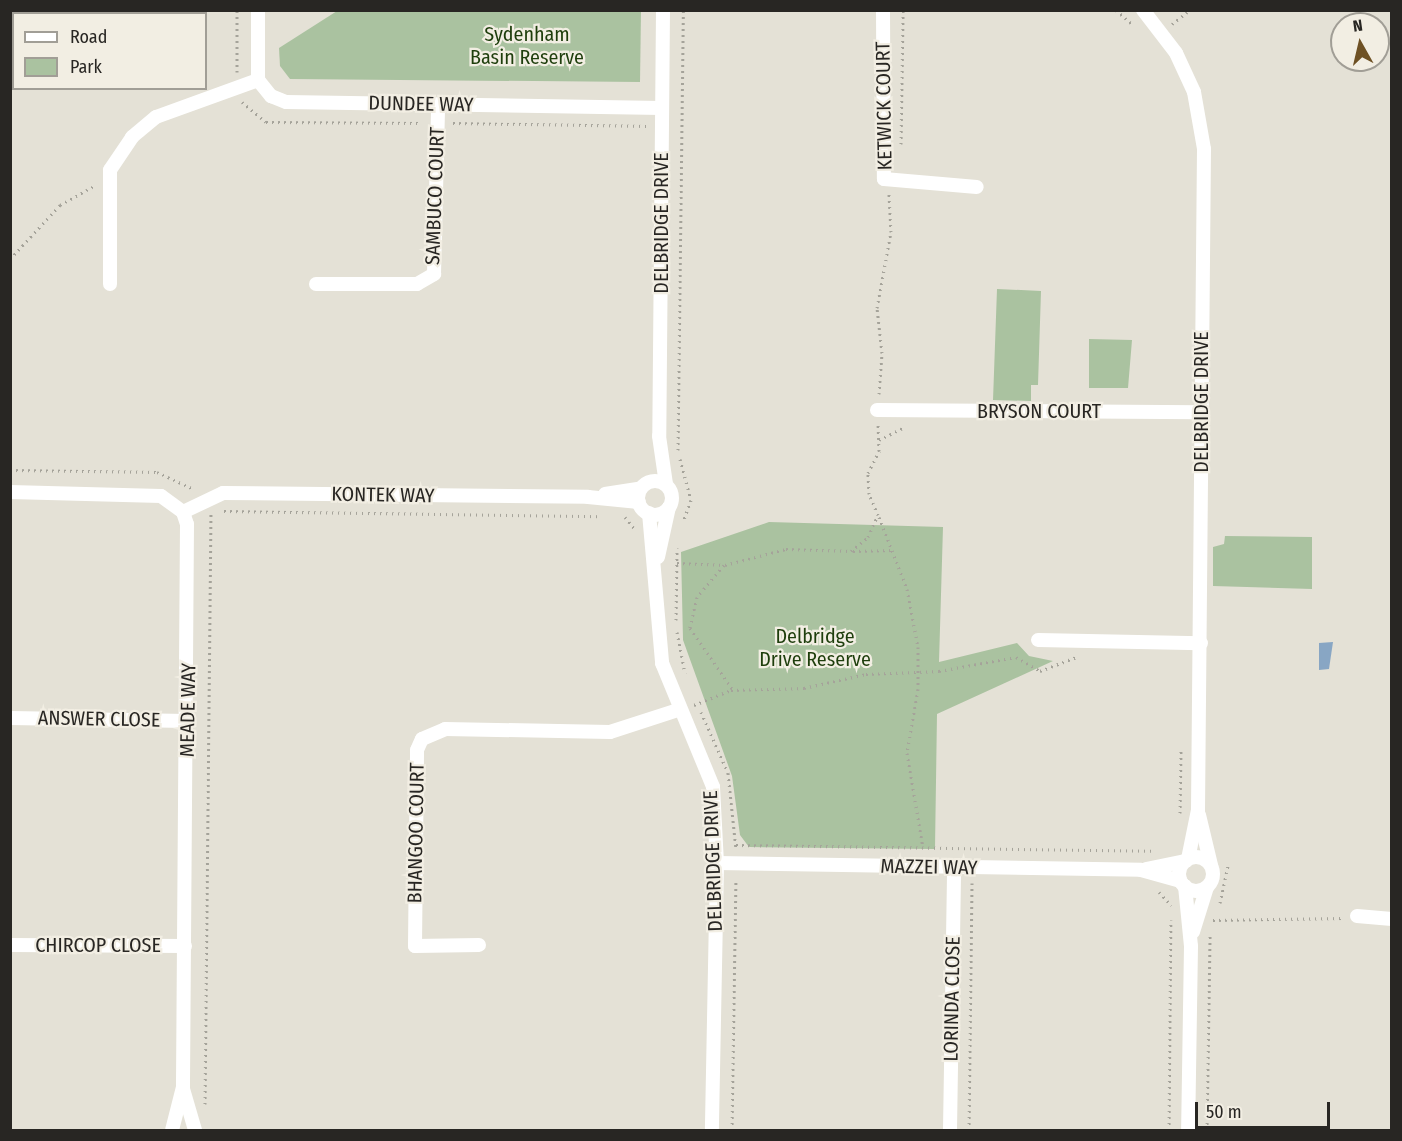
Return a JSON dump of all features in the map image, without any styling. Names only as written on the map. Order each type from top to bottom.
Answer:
[{"type":"street","points":[[110,284],[110,170],[132,137],[156,117],[258,80],[258,10]]},
{"type":"street","name":"DELBRIDGE DRIVE","points":[[656,565],[672,498],[666,484],[659,436],[663,10]]},
{"type":"street","name":"KETWICK COURT","points":[[883,10],[883,171],[888,183],[977,187]]},
{"type":"street","name":"DELBRIDGE DRIVE","points":[[1153,13],[1194,92],[1204,149],[1198,810],[1183,884]]},
{"type":"street","name":"DUNDEE WAY","points":[[258,80],[271,96],[286,102],[662,108]]},
{"type":"street","name":"SAMBUCO COURT","points":[[316,284],[417,284],[434,274],[438,105]]},
{"type":"street","name":"BRYSON COURT","points":[[877,410],[1201,412]]},
{"type":"street","name":"DELBRIDGE DRIVE","points":[[644,491],[659,436]]},
{"type":"street","name":"KONTEK WAY","points":[[183,512],[203,499],[224,493],[588,497],[644,491],[666,484]]},
{"type":"street","points":[[644,491],[649,513],[669,507]]},
{"type":"street","points":[[10,492],[146,494],[161,496],[183,512]]},
{"type":"street","name":"MEADE WAY","points":[[172,1131],[183,1087],[190,541],[183,512]]},
{"type":"street","name":"DELBRIDGE DRIVE","points":[[649,513],[656,565],[662,663],[678,710],[701,751],[713,787],[717,863],[712,1131]]},
{"type":"street","points":[[1038,640],[1201,643]]},
{"type":"street","name":"BHANGOO COURT","points":[[479,945],[415,946],[417,750],[422,739],[445,729],[610,732],[678,710]]},
{"type":"street","name":"ANSWER CLOSE","points":[[10,718],[187,721]]},
{"type":"street","name":"DELBRIDGE DRIVE","points":[[1198,810],[1211,865]]},
{"type":"street","points":[[1187,860],[1198,857],[1211,865],[1191,946]]},
{"type":"street","name":"MAZZEI WAY","points":[[717,863],[972,869],[1149,870],[1187,860]]},
{"type":"street","name":"LORINDA CLOSE","points":[[950,1131],[954,868]]},
{"type":"street","name":"MAZZEI WAY","points":[[1149,870],[1183,884],[1207,887]]},
{"type":"street","points":[[1183,884],[1191,946],[1188,1131]]},
{"type":"street","points":[[1357,916],[1392,918]]},
{"type":"street","name":"CHIRCOP CLOSE","points":[[10,945],[185,946]]},
{"type":"street","name":"MEADE WAY","points":[[183,1087],[195,1131]]},
{"type":"path","points":[[680,530],[691,500],[678,438],[683,10]]},
{"type":"path","points":[[901,149],[903,10]]},
{"type":"path","points":[[10,259],[60,205],[87,186],[110,183]]},
{"type":"path","points":[[888,183],[891,232],[876,308],[883,363],[877,410],[879,451],[868,473],[869,494],[894,550],[913,616],[919,670],[907,753],[923,848]]},
{"type":"path","points":[[10,470],[157,472],[173,476],[203,499],[211,511],[205,1112]]},
{"type":"path","points":[[211,511],[624,516],[640,534],[651,535]]},
{"type":"path","points":[[851,551],[868,537],[878,515]]},
{"type":"path","points":[[678,540],[676,620],[687,681]]},
{"type":"path","points":[[677,564],[725,565],[786,549],[894,550]]},
{"type":"path","points":[[725,565],[697,597],[690,628],[733,690]]},
{"type":"path","points":[[678,710],[733,690],[804,688],[866,674],[919,670],[1016,657],[1040,671],[1079,656]]},
{"type":"path","points":[[694,697],[697,705]]},
{"type":"path","points":[[1180,824],[1181,741]]},
{"type":"path","points":[[732,1131],[736,845],[1160,851]]},
{"type":"path","points":[[1153,851],[1149,870],[1154,886],[1171,905],[1168,1131]]},
{"type":"path","points":[[1217,908],[1227,882],[1226,858]]},
{"type":"path","points":[[969,1131],[972,869]]},
{"type":"path","points":[[1207,1131],[1211,920],[1214,914]]},
{"type":"path","points":[[1196,920],[1329,921],[1357,916]]},
{"type":"green space","name":"Sydenham Basin Reserve","points":[[337,11],[641,11],[640,82],[290,79],[280,66],[279,48]]},
{"type":"green space","points":[[997,289],[1041,291],[1038,385],[1031,385],[1031,401],[993,400]]},
{"type":"green space","points":[[1089,339],[1132,340],[1128,388],[1089,388]]},
{"type":"green space","name":"Delbridge Drive Reserve","points":[[769,522],[943,527],[939,662],[1017,643],[1029,656],[1053,661],[937,714],[935,849],[749,847],[740,835],[732,776],[683,640],[681,552]]},
{"type":"green space","points":[[1225,536],[1312,537],[1312,589],[1213,586],[1213,547],[1224,544]]},
{"type":"water","points":[[1333,642],[1329,669],[1319,670],[1319,643]]}]
